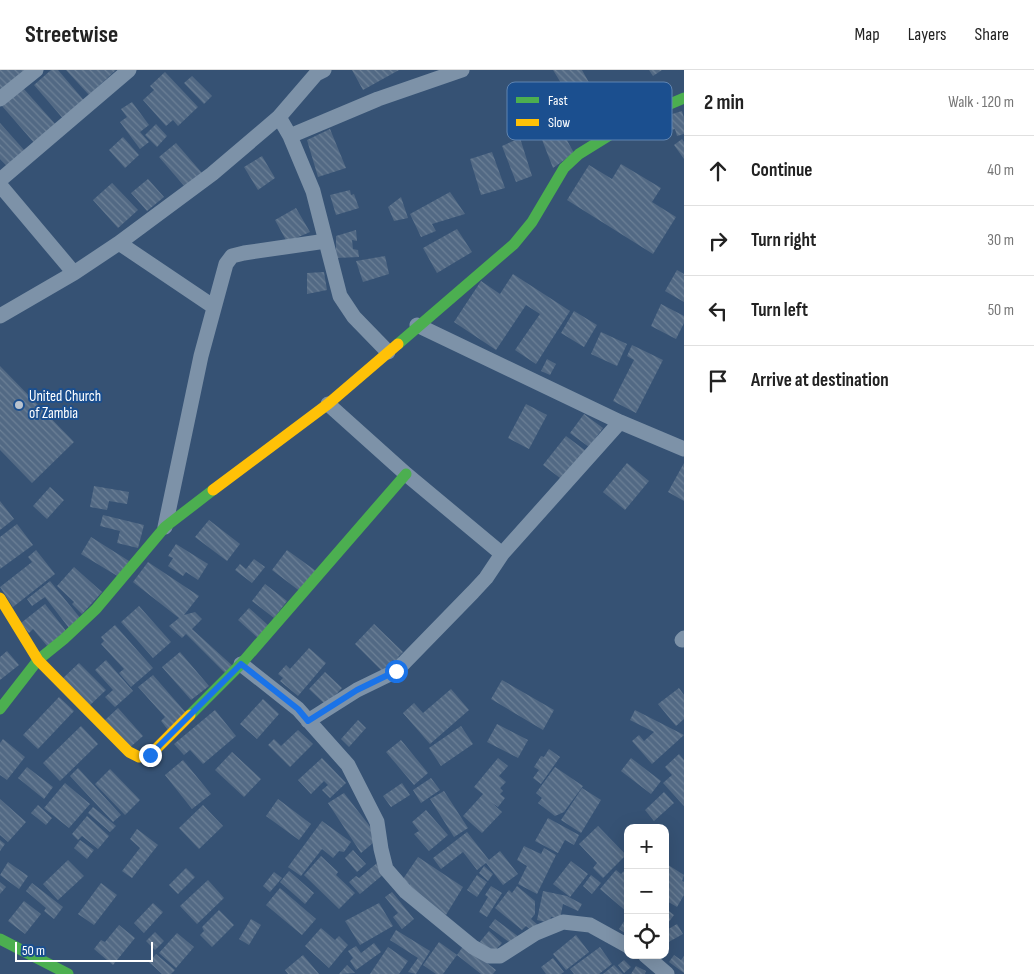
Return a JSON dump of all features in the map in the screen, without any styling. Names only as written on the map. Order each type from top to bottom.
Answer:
[{"type":"street","points":[[0,99],[36,70]]},
{"type":"street","points":[[0,180],[128,70]]},
{"type":"street","points":[[290,136],[378,99],[462,70]]},
{"type":"street","points":[[0,316],[74,273],[119,243],[212,174],[279,117],[318,71]]},
{"type":"street","points":[[672,103],[684,98]]},
{"type":"street","points":[[279,117],[290,136],[313,191],[340,296],[354,317],[388,352]]},
{"type":"street","points":[[0,709],[38,660],[96,609],[165,527],[328,404],[514,244],[532,222],[564,168],[578,154],[601,140]]},
{"type":"street","points":[[0,185],[74,273]]},
{"type":"street","points":[[165,527],[201,356],[226,264],[232,256],[326,241]]},
{"type":"street","points":[[119,243],[214,307]]},
{"type":"street","points":[[418,325],[620,422],[684,449]]},
{"type":"street","points":[[328,404],[406,474],[502,554]]},
{"type":"street","points":[[308,721],[357,690],[396,671],[486,578],[502,554],[620,422]]},
{"type":"street","points":[[0,598],[38,660],[129,752],[139,758],[150,755],[241,664],[406,474]]},
{"type":"street","points":[[241,664],[298,709],[348,765],[377,822],[386,869],[406,892],[473,947],[489,956],[500,956],[536,933],[563,922],[590,926],[611,935],[624,943]]},
{"type":"street","points":[[0,939],[68,974]]},
{"type":"street","points":[[650,959],[667,974]]},
{"type":"building","points":[[0,70],[31,70],[0,97]]},
{"type":"building","points":[[51,70],[58,70],[87,104],[66,122],[34,85]]},
{"type":"building","points":[[66,70],[116,70],[89,95]]},
{"type":"building","points":[[352,70],[399,70],[363,90]]},
{"type":"building","points":[[553,70],[582,70],[589,82],[560,82]]},
{"type":"building","points":[[649,70],[662,70],[653,76]]},
{"type":"building","points":[[165,72],[198,107],[178,126],[173,120],[166,126],[143,100],[154,90],[150,86]]},
{"type":"building","points":[[192,76],[212,96],[204,104],[184,83]]},
{"type":"building","points":[[23,88],[57,126],[36,145],[2,106]]},
{"type":"building","points":[[132,102],[149,125],[140,132],[149,142],[140,149],[120,122],[127,117],[121,109]]},
{"type":"building","points":[[682,111],[684,134],[677,136],[675,129],[672,130],[672,114]]},
{"type":"building","points":[[0,123],[25,151],[7,166],[0,159]]},
{"type":"building","points":[[156,124],[167,136],[157,147],[145,135]]},
{"type":"building","points":[[330,129],[346,168],[318,177],[307,140]]},
{"type":"building","points":[[123,137],[139,155],[125,168],[109,150]]},
{"type":"building","points":[[682,139],[684,142],[684,159],[674,145]]},
{"type":"building","points":[[516,140],[521,140],[532,176],[516,182],[502,146]]},
{"type":"building","points":[[542,140],[567,140],[574,153],[553,168]]},
{"type":"building","points":[[176,143],[202,173],[185,187],[159,157]]},
{"type":"building","points":[[492,152],[505,188],[481,195],[470,159]]},
{"type":"building","points":[[262,156],[275,178],[258,190],[244,167]]},
{"type":"building","points":[[621,164],[661,188],[652,202],[676,217],[653,254],[567,200],[589,165],[612,179]]},
{"type":"building","points":[[148,179],[164,197],[147,211],[131,193]]},
{"type":"building","points":[[112,183],[138,210],[118,228],[93,200]]},
{"type":"building","points":[[350,190],[351,195],[354,194],[359,208],[336,215],[330,195]]},
{"type":"building","points":[[450,192],[465,214],[432,224],[436,231],[421,237],[410,214]]},
{"type":"building","points":[[401,197],[408,218],[394,221],[388,207]]},
{"type":"building","points":[[296,208],[310,232],[287,242],[275,220]]},
{"type":"building","points":[[457,229],[472,252],[437,273],[423,248]]},
{"type":"building","points":[[356,230],[357,241],[352,240],[353,249],[358,250],[359,257],[336,258],[336,236]]},
{"type":"building","points":[[385,256],[389,274],[363,282],[356,261]]},
{"type":"building","points":[[677,270],[684,274],[684,302],[665,291]]},
{"type":"building","points":[[324,272],[327,290],[307,294],[307,273]]},
{"type":"building","points":[[513,274],[570,311],[536,364],[515,350],[540,314],[526,305],[496,350],[454,322],[481,281],[500,294]]},
{"type":"building","points":[[661,304],[684,316],[684,323],[676,339],[651,326]]},
{"type":"building","points":[[574,311],[597,325],[584,347],[561,333]]},
{"type":"building","points":[[601,332],[627,344],[617,366],[591,354]]},
{"type":"building","points":[[632,345],[663,360],[636,413],[613,401],[634,360],[627,356]]},
{"type":"building","points":[[547,359],[556,364],[550,375],[541,371]]},
{"type":"building","name":"United Church of Zambia","points":[[0,366],[74,442],[32,483],[0,450]]},
{"type":"building","points":[[526,404],[547,415],[529,449],[508,438]]},
{"type":"building","points":[[584,414],[603,428],[589,447],[570,433]]},
{"type":"building","points":[[566,436],[586,451],[564,481],[543,465]]},
{"type":"building","points":[[627,463],[649,481],[625,510],[603,492]]},
{"type":"building","points":[[684,463],[684,501],[668,492]]},
{"type":"building","points":[[94,486],[129,492],[127,504],[109,501],[107,510],[90,507]]},
{"type":"building","points":[[50,487],[64,500],[47,519],[33,506]]},
{"type":"building","points":[[0,501],[14,519],[0,530]]},
{"type":"building","points":[[103,515],[144,525],[138,548],[117,543],[120,531],[100,526]]},
{"type":"building","points":[[209,520],[240,544],[227,561],[195,537]]},
{"type":"building","points":[[17,524],[33,545],[0,569],[0,537]]},
{"type":"building","points":[[91,537],[129,561],[119,577],[81,554]]},
{"type":"building","points":[[176,544],[208,564],[198,580],[186,572],[183,576],[168,566],[173,558],[168,556]]},
{"type":"building","points":[[36,550],[55,574],[13,607],[0,587],[32,562],[28,557]]},
{"type":"building","points":[[287,550],[316,571],[301,592],[272,570]]},
{"type":"building","points":[[254,559],[265,567],[252,583],[235,570],[240,564],[246,569]]},
{"type":"building","points":[[148,562],[199,596],[184,615],[195,612],[202,619],[192,629],[235,668],[227,675],[186,634],[182,638],[169,626],[179,618],[133,582]]},
{"type":"building","points":[[74,567],[102,592],[82,614],[72,604],[74,602],[57,586]]},
{"type":"building","points":[[50,581],[81,619],[69,628],[45,597],[32,606],[27,599]]},
{"type":"building","points":[[265,584],[287,601],[274,618],[252,601]]},
{"type":"building","points":[[45,604],[67,632],[48,647],[33,629],[29,633],[21,623]]},
{"type":"building","points":[[139,606],[171,642],[153,658],[121,622]]},
{"type":"building","points":[[249,608],[269,626],[258,638],[238,620]]},
{"type":"building","points":[[374,624],[403,652],[398,657],[402,661],[398,665],[393,660],[382,671],[355,644]]},
{"type":"building","points":[[115,625],[153,668],[131,687],[119,673],[124,669],[101,644],[104,641],[101,637]]},
{"type":"building","points":[[309,648],[326,663],[298,696],[280,681],[283,678],[278,674],[286,665],[290,669]]},
{"type":"building","points":[[7,651],[19,665],[0,680],[0,657]]},
{"type":"building","points":[[180,652],[209,686],[191,700],[162,667]]},
{"type":"building","points":[[106,660],[133,691],[115,707],[105,697],[113,690],[95,670]]},
{"type":"building","points":[[79,663],[106,690],[88,707],[61,680]]},
{"type":"building","points":[[325,672],[342,688],[326,705],[309,689]]},
{"type":"building","points":[[153,675],[187,714],[168,730],[161,721],[165,717],[138,687]]},
{"type":"building","points":[[502,680],[554,710],[543,730],[491,699]]},
{"type":"building","points":[[679,688],[684,695],[684,719],[676,726],[658,704]]},
{"type":"building","points":[[451,689],[469,710],[430,744],[403,713],[414,703],[423,713]]},
{"type":"building","points":[[59,697],[74,711],[38,749],[23,735]]},
{"type":"building","points":[[263,699],[279,714],[257,739],[240,724]]},
{"type":"building","points":[[118,708],[143,736],[128,749],[104,721]]},
{"type":"building","points":[[215,710],[236,736],[203,764],[190,750],[184,755],[174,744]]},
{"type":"building","points":[[635,710],[684,735],[652,764],[632,741],[639,735],[644,741],[654,732],[630,720]]},
{"type":"building","points":[[358,720],[366,728],[349,747],[341,739]]},
{"type":"building","points":[[497,724],[528,740],[518,758],[487,742]]},
{"type":"building","points":[[81,726],[98,744],[60,781],[43,763]]},
{"type":"building","points":[[461,726],[473,744],[441,766],[429,748]]},
{"type":"building","points":[[298,730],[313,744],[290,767],[268,745],[274,739],[281,746]]},
{"type":"building","points":[[3,739],[25,757],[7,780],[0,775],[0,743]]},
{"type":"building","points":[[401,740],[428,773],[414,785],[386,752]]},
{"type":"building","points":[[549,749],[560,757],[541,784],[533,778],[539,770],[534,767],[541,756],[544,757]]},
{"type":"building","points":[[232,752],[261,779],[244,797],[215,770]]},
{"type":"building","points":[[679,754],[684,760],[684,806],[663,783],[672,775],[665,767]]},
{"type":"building","points":[[322,758],[346,783],[330,798],[322,790],[328,785],[324,781],[311,794],[298,780]]},
{"type":"building","points":[[498,758],[508,766],[499,776],[506,782],[500,788],[503,791],[500,794],[505,798],[498,807],[491,802],[502,812],[482,833],[463,816],[483,794],[474,787]]},
{"type":"building","points":[[631,758],[661,781],[651,794],[621,771]]},
{"type":"building","points":[[183,760],[211,794],[192,809],[165,775]]},
{"type":"building","points":[[27,767],[53,787],[44,799],[18,778]]},
{"type":"building","points":[[555,767],[583,786],[564,812],[555,816],[538,803],[542,798],[536,793]]},
{"type":"building","points":[[78,768],[121,815],[113,822],[70,776]]},
{"type":"building","points":[[110,769],[140,800],[125,815],[95,784]]},
{"type":"building","points":[[431,778],[440,790],[421,803],[413,790]]},
{"type":"building","points":[[65,783],[90,804],[69,828],[44,808]]},
{"type":"building","points":[[402,783],[410,795],[391,807],[383,796]]},
{"type":"building","points":[[582,788],[601,800],[581,833],[561,820]]},
{"type":"building","points":[[444,791],[468,828],[454,837],[430,799]]},
{"type":"building","points":[[664,792],[674,803],[654,821],[645,810]]},
{"type":"building","points":[[344,793],[379,838],[361,853],[328,803]]},
{"type":"building","points":[[0,799],[26,822],[8,842],[0,835]]},
{"type":"building","points":[[278,799],[311,824],[299,840],[266,816]]},
{"type":"building","points":[[38,805],[52,818],[46,825],[31,813]]},
{"type":"building","points":[[203,805],[223,826],[199,849],[179,828]]},
{"type":"building","points":[[93,807],[116,826],[110,832],[88,813]]},
{"type":"building","points":[[426,810],[448,835],[429,851],[414,834],[419,831],[412,822]]},
{"type":"building","points":[[87,816],[109,836],[98,849],[82,836],[78,840],[72,834]]},
{"type":"building","points":[[548,818],[579,835],[574,845],[565,840],[558,853],[535,841]]},
{"type":"building","points":[[322,821],[351,842],[344,852],[339,851],[333,858],[322,849],[301,876],[288,867]]},
{"type":"building","points":[[598,826],[624,853],[624,857],[603,878],[593,868],[597,863],[579,844]]},
{"type":"building","points":[[137,829],[158,845],[132,878],[122,871],[140,848],[130,839]]},
{"type":"building","points":[[467,832],[489,860],[500,851],[518,874],[503,885],[486,863],[477,870],[463,852],[441,869],[433,858]]},
{"type":"building","points":[[0,840],[5,844],[0,851]]},
{"type":"building","points":[[80,840],[94,850],[87,859],[74,848]]},
{"type":"building","points":[[524,846],[541,854],[544,848],[556,855],[537,894],[518,884],[527,866],[517,860]]},
{"type":"building","points":[[353,850],[366,864],[357,872],[345,858]]},
{"type":"building","points":[[321,856],[338,872],[336,875],[355,893],[339,909],[304,875]]},
{"type":"building","points":[[418,857],[463,887],[446,915],[407,889],[410,884],[403,879]]},
{"type":"building","points":[[68,860],[84,876],[58,900],[43,884]]},
{"type":"building","points":[[571,861],[588,874],[570,897],[553,884]]},
{"type":"building","points":[[8,862],[28,876],[19,889],[0,875]]},
{"type":"building","points":[[377,863],[385,873],[360,894],[349,882],[356,876],[359,878]]},
{"type":"building","points":[[484,866],[493,874],[488,881],[479,873]]},
{"type":"building","points":[[669,866],[684,875],[682,881],[684,882],[684,895],[677,907],[669,902]]},
{"type":"building","points":[[186,868],[195,877],[178,894],[169,885]]},
{"type":"building","points":[[616,870],[621,874],[624,871],[624,909],[600,889]]},
{"type":"building","points":[[289,871],[314,893],[305,904],[280,882]]},
{"type":"building","points":[[274,872],[282,878],[270,892],[263,886]]},
{"type":"building","points":[[477,875],[487,882],[477,897],[467,890]]},
{"type":"building","points":[[591,875],[601,883],[592,894],[583,886]]},
{"type":"building","points":[[208,880],[224,898],[197,924],[180,906]]},
{"type":"building","points":[[0,882],[6,887],[0,894]]},
{"type":"building","points":[[32,883],[63,907],[54,919],[44,911],[46,908],[26,891]]},
{"type":"building","points":[[101,883],[117,895],[94,925],[78,914]]},
{"type":"building","points":[[491,886],[502,893],[487,917],[479,912],[488,897],[485,895]]},
{"type":"building","points":[[517,886],[535,901],[535,914],[531,919],[538,925],[533,932],[526,926],[522,930],[495,908],[509,890],[512,893]]},
{"type":"building","points":[[280,888],[316,919],[302,935],[266,905]]},
{"type":"building","points":[[543,891],[567,896],[582,904],[578,911],[563,904],[560,919],[551,917],[550,923],[537,920]]},
{"type":"building","points":[[392,892],[414,919],[402,929],[393,917],[398,913],[385,897]]},
{"type":"building","points":[[24,901],[41,914],[25,934],[8,921]]},
{"type":"building","points":[[153,903],[163,912],[144,933],[134,923]]},
{"type":"building","points":[[379,903],[393,926],[360,945],[345,921]]},
{"type":"building","points":[[219,910],[234,925],[212,947],[200,935],[204,931],[202,927]]},
{"type":"building","points":[[669,911],[674,915],[669,922]]},
{"type":"building","points":[[251,919],[261,925],[249,945],[239,939]]},
{"type":"building","points":[[495,919],[519,937],[513,945],[489,927]]},
{"type":"building","points":[[624,921],[624,932],[619,929]]},
{"type":"building","points":[[677,924],[683,934],[669,942],[669,929]]},
{"type":"building","points":[[119,925],[135,938],[113,965],[94,949],[101,940],[105,942]]},
{"type":"building","points":[[321,928],[335,940],[339,936],[348,945],[329,968],[305,946]]},
{"type":"building","points":[[396,930],[430,951],[416,974],[408,972],[418,958],[390,940]]},
{"type":"building","points":[[489,931],[502,943],[491,955],[478,944]]},
{"type":"building","points":[[155,932],[164,941],[155,950],[146,941]]},
{"type":"building","points":[[177,933],[194,947],[176,968],[159,953]]},
{"type":"building","points":[[576,935],[589,952],[566,970],[553,954]]},
{"type":"building","points":[[439,942],[457,955],[443,974],[436,974],[423,965]]},
{"type":"building","points":[[374,943],[381,952],[356,970],[350,961],[353,958],[348,951],[356,946],[361,953]]},
{"type":"building","points":[[464,945],[496,970],[493,974],[481,974],[457,955]]},
{"type":"building","points":[[388,947],[408,961],[399,974],[370,974]]},
{"type":"building","points":[[600,947],[612,964],[599,974],[574,974],[570,969]]},
{"type":"building","points":[[156,954],[175,970],[171,974],[162,974],[149,962]]},
{"type":"building","points":[[303,955],[319,974],[288,974],[285,970]]},
{"type":"building","points":[[674,955],[681,960],[684,956],[684,973],[669,962]]},
{"type":"building","points":[[553,958],[564,972],[561,974],[546,974],[541,967]]},
{"type":"building","points":[[624,960],[631,967],[624,973],[618,965]]},
{"type":"building","points":[[347,965],[355,973],[339,974]]},
{"type":"building","points":[[614,965],[623,974],[603,974]]},
{"type":"building","points":[[636,966],[646,971],[645,974],[631,974]]},
{"type":"traffic: fast","points":[[672,103],[684,98]]},
{"type":"traffic: fast","points":[[398,344],[514,244],[532,222],[564,168],[579,154],[602,140]]},
{"type":"traffic: fast","points":[[190,715],[241,664],[406,474]]},
{"type":"traffic: fast","points":[[0,709],[38,660],[96,609],[165,527],[213,490]]},
{"type":"traffic: fast","points":[[0,939],[68,974]]},
{"type":"traffic: slow","points":[[213,490],[328,404],[398,344]]},
{"type":"traffic: slow","points":[[0,598],[38,660],[129,752],[139,757],[150,755],[190,715]]},
{"type":"place","name":"United Church of Zambia","points":[[19,405]]},
{"type":"route","points":[[150,755],[241,664],[298,709],[308,721],[357,690],[396,671]]}]
